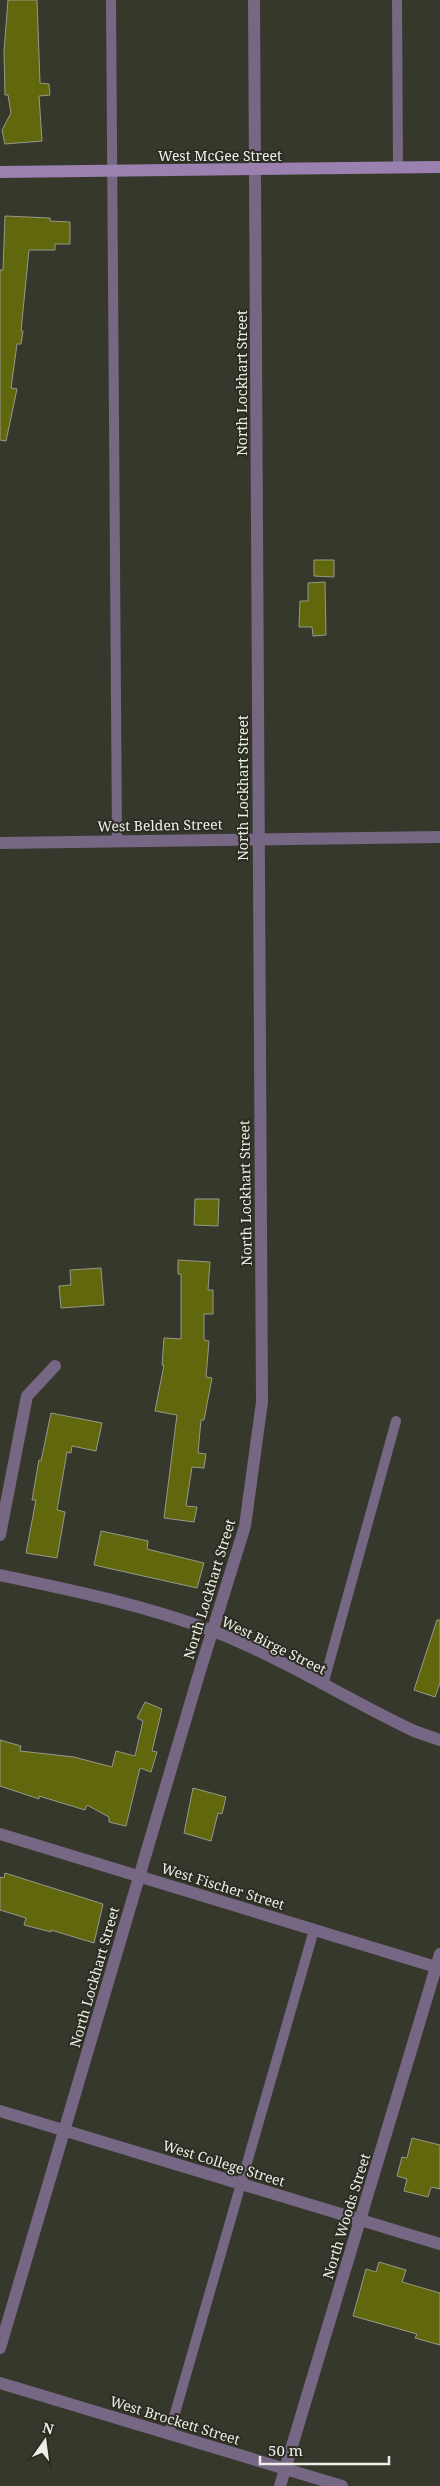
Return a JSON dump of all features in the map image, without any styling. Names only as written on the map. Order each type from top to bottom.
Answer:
[{"type":"street","name":"North Lockhart Street","points":[[0,2348],[199,1674],[214,1632],[245,1526],[262,1402],[257,839],[254,0]]},
{"type":"street","name":"West McGee Street","points":[[0,172],[440,167]]},
{"type":"street","name":"West Belden Street","points":[[0,843],[440,837]]},
{"type":"street","points":[[0,1535],[28,1396],[55,1366]]},
{"type":"street","name":"West Birge Street","points":[[0,1575],[69,1589],[146,1609],[214,1632],[414,1731],[440,1740]]},
{"type":"street","name":"West Fischer Street","points":[[0,1834],[436,1967]]},
{"type":"street","name":"North Woods Street","points":[[280,2486],[440,1954]]},
{"type":"street","name":"West College Street","points":[[0,2111],[440,2244]]},
{"type":"street","name":"West Brockett Street","points":[[0,2383],[342,2486]]},
{"type":"lane","points":[[111,0],[117,841]]},
{"type":"lane","points":[[397,0],[398,167]]},
{"type":"lane","points":[[323,1685],[396,1420]]},
{"type":"lane","points":[[169,2434],[243,2184],[314,1930]]},
{"type":"building","points":[[8,0],[37,0],[40,83],[49,84],[50,95],[39,96],[42,141],[5,144],[2,130],[11,113],[8,95],[5,95],[4,51]]},
{"type":"building","points":[[5,216],[50,218],[50,221],[70,222],[70,244],[55,244],[55,250],[29,250],[21,331],[23,331],[21,344],[17,344],[11,388],[17,389],[6,441],[0,440],[0,270],[3,270]]},
{"type":"building","points":[[314,560],[334,560],[334,577],[314,576]]},
{"type":"building","points":[[325,582],[326,635],[313,636],[312,627],[299,627],[300,601],[308,601],[308,583]]},
{"type":"building","points":[[195,1199],[219,1199],[218,1226],[194,1225]]},
{"type":"building","points":[[178,1260],[210,1262],[208,1290],[213,1290],[213,1314],[204,1314],[204,1340],[209,1341],[206,1377],[212,1378],[204,1420],[201,1420],[198,1453],[206,1454],[204,1468],[192,1467],[186,1506],[197,1507],[194,1522],[164,1518],[177,1415],[155,1411],[164,1365],[162,1365],[164,1338],[181,1339],[181,1274],[178,1274]]},
{"type":"building","points":[[101,1268],[104,1305],[61,1308],[59,1286],[71,1285],[70,1270]]},
{"type":"building","points":[[51,1413],[102,1423],[96,1451],[72,1446],[71,1453],[67,1452],[57,1510],[65,1512],[57,1558],[26,1553],[36,1500],[32,1500],[39,1460],[41,1461]]},
{"type":"building","points":[[101,1531],[148,1541],[147,1549],[204,1563],[197,1588],[94,1565]]},
{"type":"building","points":[[437,1620],[440,1620],[440,1683],[435,1697],[414,1690]]},
{"type":"building","points":[[145,1702],[162,1709],[152,1751],[157,1752],[151,1772],[140,1768],[126,1826],[109,1822],[109,1817],[87,1805],[85,1810],[39,1796],[39,1799],[0,1786],[0,1740],[21,1746],[20,1751],[74,1757],[112,1767],[116,1751],[135,1756],[143,1721],[137,1718]]},
{"type":"building","points":[[193,1788],[226,1797],[222,1814],[218,1813],[211,1841],[184,1833]]},
{"type":"building","points":[[5,1873],[103,1904],[94,1943],[51,1930],[51,1932],[24,1925],[26,1918],[0,1910],[0,1877],[4,1878]]},
{"type":"building","points":[[412,2138],[440,2145],[440,2189],[431,2187],[428,2197],[404,2191],[407,2179],[397,2176],[402,2157],[407,2158]]},
{"type":"building","points":[[379,2262],[406,2270],[402,2282],[440,2293],[440,2345],[415,2338],[417,2334],[353,2316],[366,2269],[376,2272]]}]
